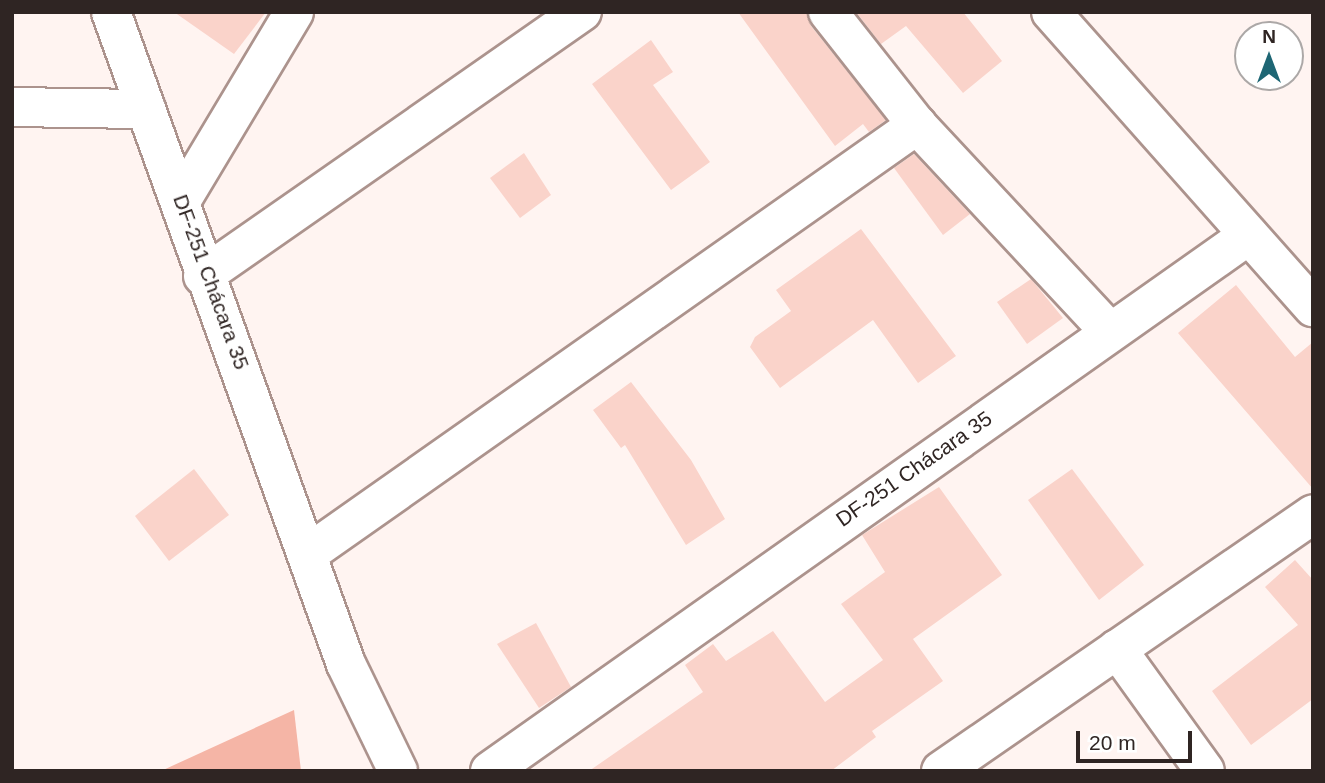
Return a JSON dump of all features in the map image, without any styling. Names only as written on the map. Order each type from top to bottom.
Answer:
[{"type":"street","name":"DF-251 Chácara 35","points":[[111,12],[181,201],[204,276],[309,553],[346,664],[398,771]]},
{"type":"street","points":[[181,201],[295,12]]},
{"type":"street","points":[[204,276],[582,12]]},
{"type":"street","points":[[828,12],[917,125],[1109,331]]},
{"type":"street","points":[[1051,12],[1313,307]]},
{"type":"street","points":[[12,107],[146,109]]},
{"type":"street","points":[[309,553],[917,125]]},
{"type":"street","name":"DF-251 Chácara 35","points":[[489,771],[1109,331],[1249,235]]},
{"type":"street","points":[[941,771],[1313,514]]},
{"type":"street","points":[[1117,649],[1205,771]]},
{"type":"shaded area","points":[[294,710],[301,771],[161,771]]},
{"type":"building","points":[[174,12],[266,12],[234,54]]},
{"type":"building","points":[[738,12],[807,12],[811,26],[886,120],[869,132],[863,124],[835,146]]},
{"type":"building","points":[[856,12],[963,12],[1002,61],[963,93],[906,26],[881,44]]},
{"type":"building","points":[[651,40],[673,72],[653,85],[710,162],[671,190],[592,84]]},
{"type":"building","points":[[524,153],[551,195],[520,218],[490,178]]},
{"type":"building","points":[[914,154],[970,214],[943,235],[894,168]]},
{"type":"building","points":[[861,229],[956,356],[918,383],[873,320],[780,388],[750,347],[755,337],[791,311],[776,290]]},
{"type":"building","points":[[1031,279],[1063,318],[1027,344],[997,302]]},
{"type":"building","points":[[1236,285],[1295,357],[1313,342],[1313,489],[1178,333]]},
{"type":"building","points":[[631,382],[691,460],[725,519],[686,545],[625,445],[621,448],[593,410]]},
{"type":"building","points":[[194,469],[229,515],[169,561],[135,516]]},
{"type":"building","points":[[1072,469],[1144,565],[1099,600],[1028,500]]},
{"type":"building","points":[[939,487],[1002,575],[913,639],[943,681],[872,731],[876,737],[831,771],[589,771],[703,692],[685,665],[713,644],[726,661],[773,631],[825,702],[883,660],[841,604],[885,572],[862,535]]},
{"type":"building","points":[[1295,560],[1313,580],[1313,699],[1251,745],[1212,691],[1298,625],[1265,587]]},
{"type":"building","points":[[536,623],[571,687],[539,708],[497,644]]}]
